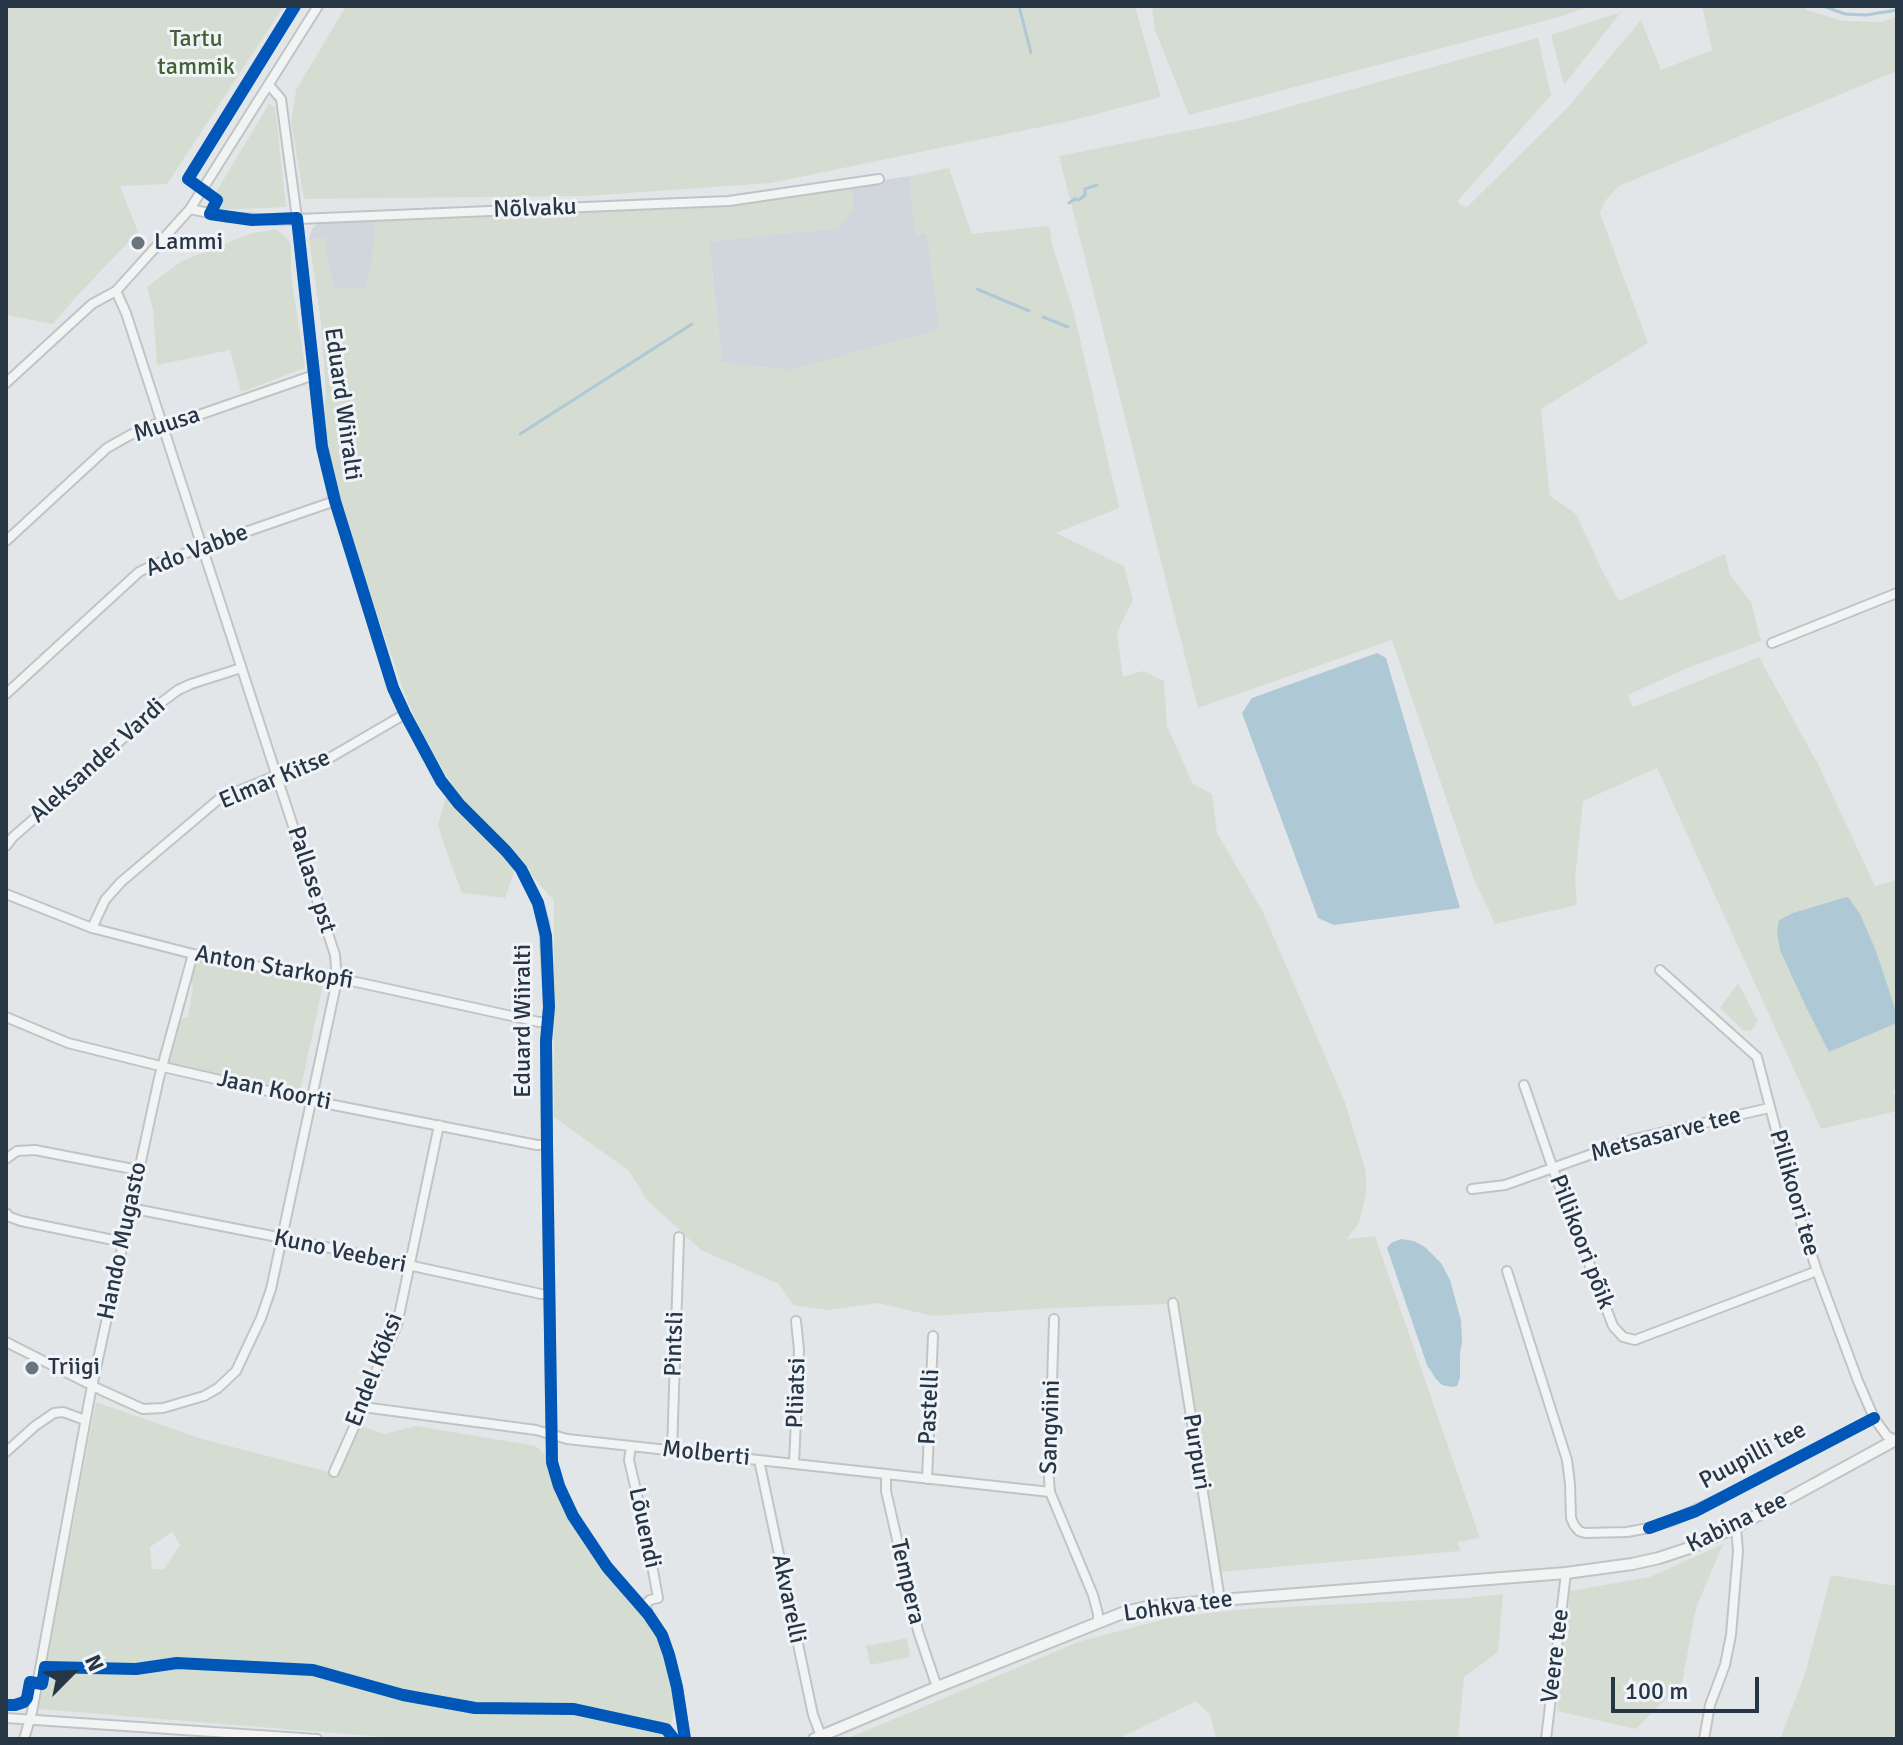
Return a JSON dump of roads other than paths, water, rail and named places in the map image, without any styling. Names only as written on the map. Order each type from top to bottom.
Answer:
[{"type":"street","points":[[6,383],[84,311],[116,291],[190,209],[318,6]]},
{"type":"street","name":"Eduard Wiiralti","points":[[269,85],[281,99],[322,447],[335,501],[393,688],[441,781],[521,869],[538,903],[546,936],[549,1007],[547,1145],[552,1462],[573,1516],[607,1567],[648,1614]]},
{"type":"street","name":"Nõlvaku","points":[[190,209],[252,220],[729,201],[879,179]]},
{"type":"street","name":"Pallase pst","points":[[6,1342],[143,1409],[163,1408],[204,1396],[236,1371],[271,1289],[337,980],[335,955],[126,313],[116,291]]},
{"type":"street","name":"Muusa","points":[[6,541],[107,448],[160,423],[170,425],[314,375]]},
{"type":"street","name":"Ado Vabbe","points":[[6,694],[139,572],[335,501]]},
{"type":"street","points":[[1772,643],[1897,593]]},
{"type":"street","name":"Aleksander Vardi","points":[[6,846],[162,702],[191,684],[241,668]]},
{"type":"street","name":"Elmar Kitse","points":[[92,928],[105,900],[121,882],[219,799],[277,775],[326,760],[405,714]]},
{"type":"street","name":"Anton Starkopfi","points":[[6,894],[92,928],[193,954],[347,980],[548,1022]]},
{"type":"street","name":"Hando Mugasto","points":[[24,1739],[32,1712],[92,1385],[138,1170],[193,954]]},
{"type":"street","name":"Pillikoori tee","points":[[1660,970],[1757,1057],[1803,1232],[1817,1271],[1874,1418],[1887,1436],[1896,1440]]},
{"type":"street","name":"Jaan Koorti","points":[[6,1017],[68,1043],[163,1066],[311,1100],[547,1145]]},
{"type":"street","name":"Pillikoori põik","points":[[1524,1085],[1613,1326],[1623,1337],[1635,1340],[1817,1271]]},
{"type":"street","name":"Metsasarve tee","points":[[1472,1189],[1505,1185],[1634,1139],[1769,1108]]},
{"type":"street","name":"Endel Kõksi","points":[[334,1472],[397,1325],[439,1125]]},
{"type":"street","points":[[6,1159],[17,1151],[35,1150],[138,1170]]},
{"type":"street","name":"Kuno Veeberi","points":[[130,1208],[549,1294]]},
{"type":"street","points":[[6,1213],[21,1221],[123,1242]]},
{"type":"street","name":"Pintsli","points":[[672,1451],[679,1237]]},
{"type":"street","name":"Puupilli tee","points":[[1507,1271],[1567,1460],[1571,1518],[1579,1531],[1627,1532],[1674,1520],[1874,1418]]},
{"type":"street","name":"Purpuri","points":[[1173,1303],[1220,1600]]},
{"type":"street","name":"Sangviini","points":[[1054,1319],[1050,1492],[1093,1595],[1098,1622]]},
{"type":"street","name":"Pliiatsi","points":[[794,1464],[799,1350],[796,1321]]},
{"type":"street","name":"Pastelli","points":[[927,1479],[933,1336]]},
{"type":"street","name":"Molberti","points":[[363,1407],[536,1430],[567,1439],[1050,1492]]},
{"type":"street","points":[[6,1452],[54,1413],[63,1412],[85,1420]]},
{"type":"street","name":"Kabina tee","points":[[1566,1573],[1632,1564],[1689,1548],[1736,1527],[1896,1440]]},
{"type":"street","name":"Lõuendi","points":[[631,1446],[629,1460],[658,1598],[645,1605],[648,1614]]},
{"type":"street","name":"Akvarelli","points":[[759,1460],[817,1738]]},
{"type":"street","name":"Tempera","points":[[886,1475],[886,1491],[918,1631],[937,1687]]},
{"type":"street","points":[[1704,1739],[1710,1705],[1725,1665],[1731,1635],[1738,1551],[1736,1527]]},
{"type":"street","name":"Lohkva tee","points":[[817,1738],[1098,1622],[1147,1607],[1566,1573]]},
{"type":"street","name":"Veere tee","points":[[1546,1739],[1566,1573]]},
{"type":"street","points":[[648,1614],[662,1635],[669,1655],[685,1739]]},
{"type":"street","points":[[6,1718],[317,1739]]},
{"type":"water","points":[[1377,653],[1386,658],[1460,908],[1334,925],[1318,918],[1242,713],[1252,698]]},
{"type":"water","points":[[1848,897],[1860,914],[1876,951],[1897,1023],[1829,1052],[1780,950],[1777,932],[1779,920],[1793,913]]},
{"type":"water","points":[[1401,1239],[1425,1247],[1441,1263],[1450,1280],[1461,1320],[1460,1378],[1457,1386],[1442,1385],[1427,1365],[1387,1248]]},
{"type":"waterway","points":[[1019,6],[1031,53]]},
{"type":"waterway","points":[[1823,6],[1845,14],[1866,15],[1897,10]]},
{"type":"waterway","points":[[1069,203],[1085,195],[1085,189],[1097,185]]},
{"type":"waterway","points":[[977,289],[1029,311]]},
{"type":"waterway","points":[[1043,317],[1068,327]]},
{"type":"waterway","points":[[520,434],[692,324]]},
{"type":"place","name":"Lammi","points":[[138,243]]},
{"type":"place","name":"Triigi","points":[[32,1368]]},
{"type":"park label","name":"Tartu tammik","points":[[196,54]]}]
